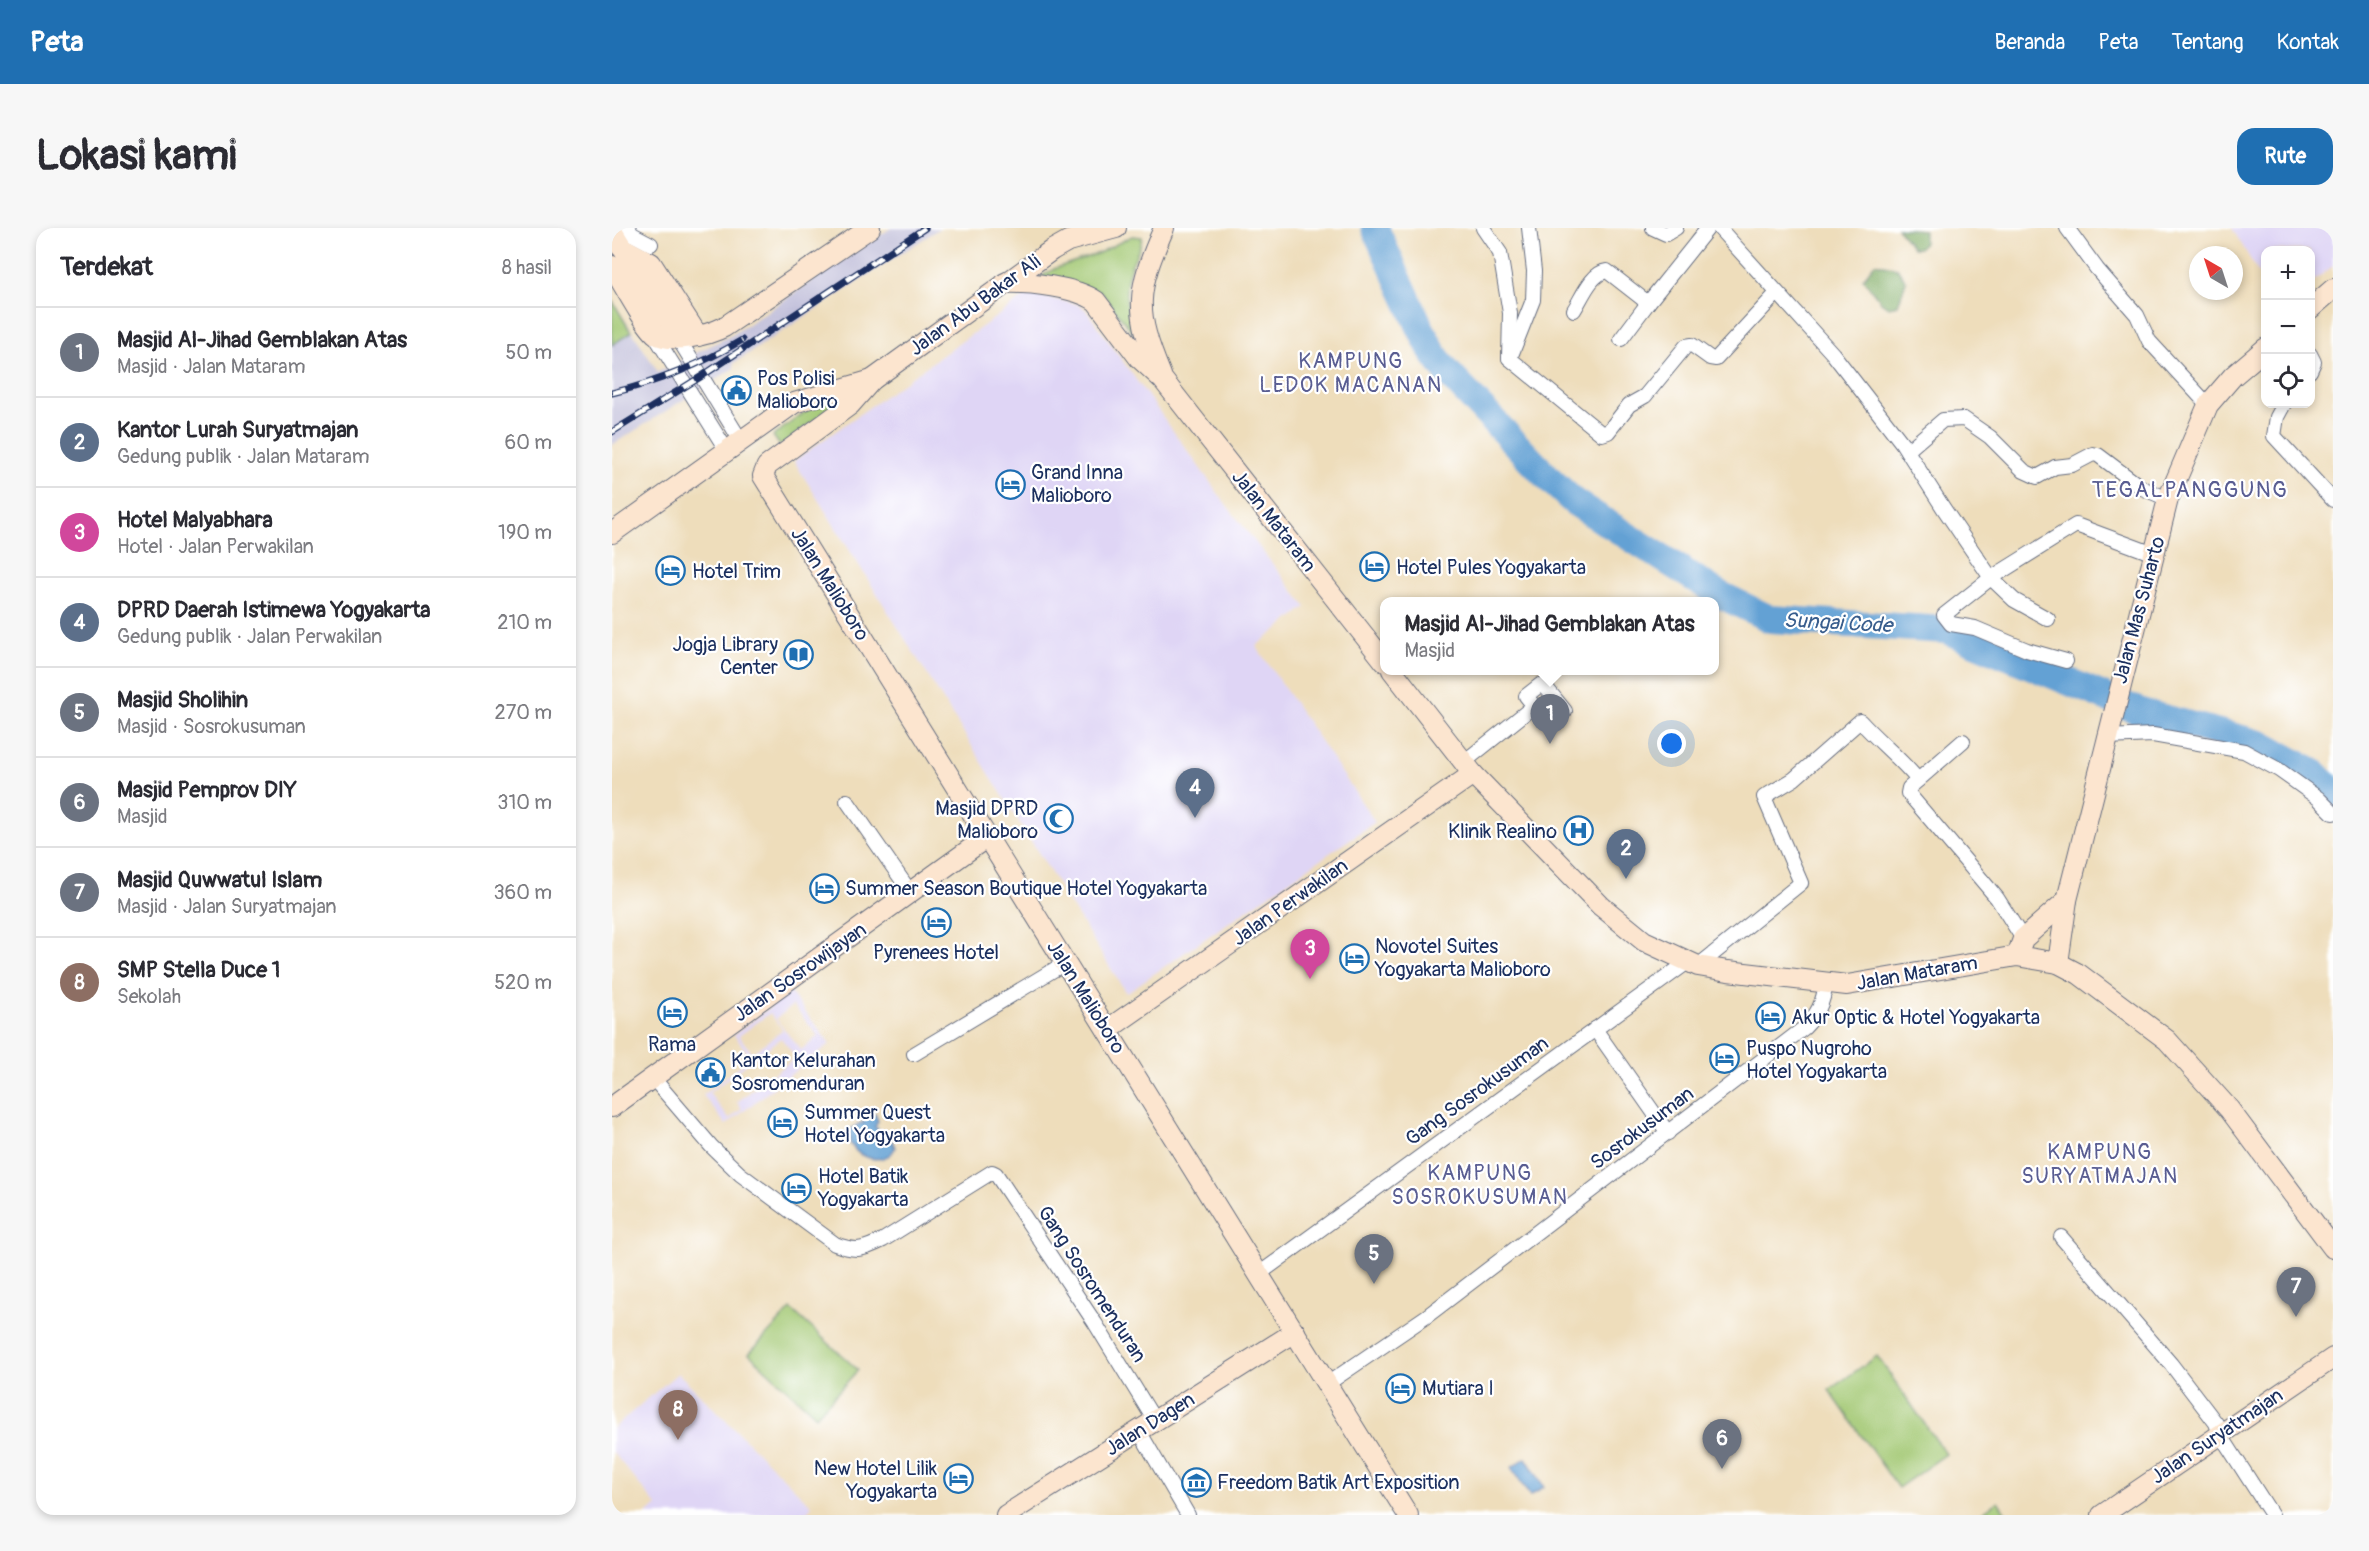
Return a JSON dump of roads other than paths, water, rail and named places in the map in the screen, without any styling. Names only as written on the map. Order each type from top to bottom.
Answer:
[{"type":"main road","points":[[612,266],[651,329],[660,336],[678,338],[698,336],[724,327],[870,228]]},
{"type":"main road","name":"Jalan Abu Bakar Ali","points":[[764,479],[763,473],[767,466],[850,405],[872,380],[1005,284],[1060,245],[1116,228]]},
{"type":"main road","name":"Jalan Mataram","points":[[1163,380],[1146,338],[1142,296],[1146,270],[1164,228]]},
{"type":"main road","points":[[620,235],[651,263],[698,336]]},
{"type":"main road","points":[[620,235],[678,338]]},
{"type":"main road","name":"Jalan Mataram","points":[[1005,284],[1030,282],[1090,297],[1098,304],[1139,358],[1163,380],[1380,656]]},
{"type":"main road","points":[[2315,305],[2333,289]]},
{"type":"main road","name":"Jalan Mas Suharto","points":[[2058,963],[2067,900],[2168,499],[2208,405],[2233,376],[2261,352]]},
{"type":"main road","name":"Jalan Abu Bakar Ali","points":[[612,533],[794,403],[872,380]]},
{"type":"main road","name":"Jalan Malioboro","points":[[764,479],[1295,1332],[1335,1378],[1408,1515]]},
{"type":"main road","name":"Jalan Mataram","points":[[1396,675],[1468,768],[1601,906],[1644,941],[1694,963],[1728,971],[1847,985],[2020,948],[2079,974],[2167,1040],[2229,1109],[2333,1248]]},
{"type":"main road","name":"Jalan Perwakilan","points":[[1107,1030],[1468,768]]},
{"type":"main road","name":"Jalan Sosrowijayan","points":[[612,1107],[987,837]]},
{"type":"main road","points":[[2020,948],[2067,900]]},
{"type":"main road","name":"Jalan Dagen","points":[[1006,1515],[1295,1332]]},
{"type":"main road","name":"Jalan Suryatmajan","points":[[2103,1515],[2218,1429],[2333,1358]]},
{"type":"street","points":[[1483,228],[1500,253],[1510,313],[1509,358]]},
{"type":"street","points":[[1509,358],[1520,337],[1533,300],[1534,271],[1529,228]]},
{"type":"street","points":[[1653,228],[1666,234],[1676,228]]},
{"type":"street","points":[[1621,339],[1708,228]]},
{"type":"street","points":[[1719,228],[1833,354],[1906,451],[1991,578],[2014,600],[2048,619]]},
{"type":"street","points":[[2067,228],[2097,269],[2137,315],[2149,341],[2208,405]]},
{"type":"street","points":[[620,235],[632,234],[651,244]]},
{"type":"street","points":[[1574,310],[1593,281],[1602,272],[1607,271],[1648,303]]},
{"type":"street","points":[[1509,358],[1602,434],[1608,432],[1629,405],[1645,396],[1686,346],[1692,345],[1710,358],[1716,359],[1777,292]]},
{"type":"street","points":[[651,329],[734,446]]},
{"type":"street","points":[[678,338],[734,446]]},
{"type":"street","points":[[2282,408],[2277,417],[2274,436],[2333,500]]},
{"type":"street","points":[[1906,451],[1944,420],[1964,419],[1990,437],[2024,471],[2037,477],[2055,466],[2072,465],[2093,454],[2098,455],[2142,488],[2168,499]]},
{"type":"street","points":[[2066,661],[2026,650],[1975,628],[1951,624],[1944,615],[1991,578],[2076,525],[2154,554]]},
{"type":"street","points":[[1468,768],[1534,706],[1526,696],[1539,685],[1544,685],[1565,711]]},
{"type":"street","name":"Gang Sosrokusuman","points":[[1259,1274],[1595,1029],[1694,963],[1801,883],[1764,797],[1794,779],[1860,721],[1901,759],[1918,780]]},
{"type":"street","points":[[2108,733],[2153,735],[2244,751],[2279,770],[2318,798],[2333,813]]},
{"type":"street","points":[[1963,741],[1909,788],[1908,793],[1997,898],[2020,948]]},
{"type":"street","points":[[847,801],[911,893]]},
{"type":"street","points":[[914,1054],[1065,963]]},
{"type":"street","name":"Sosrokusuman","points":[[1335,1378],[1427,1316],[1804,1028],[1819,1012],[1826,983]]},
{"type":"street","points":[[1595,1029],[1668,1133]]},
{"type":"street","name":"Gang Sosromenduran","points":[[653,1078],[711,1146],[740,1174],[835,1244],[849,1249],[864,1249],[883,1240],[992,1172],[1033,1228],[1147,1426],[1188,1515]]},
{"type":"street","points":[[2061,1237],[2171,1364],[2218,1429],[2272,1515]]},
{"type":"water","points":[[871,1113],[875,1114],[878,1121],[875,1127],[892,1140],[895,1148],[889,1155],[874,1159],[857,1152],[850,1143],[850,1130],[860,1123],[864,1124],[862,1117]]},
{"type":"water","points":[[1526,1458],[1544,1487],[1530,1496],[1511,1468]]},
{"type":"waterway","name":"Sungai Code","points":[[1375,228],[1420,327],[1433,353],[1447,372],[1545,475],[1574,502],[1719,594],[1770,619],[1946,630],[2141,712],[2261,744],[2316,774],[2333,792]]},
{"type":"railway","points":[[612,432],[702,376],[925,228]]},
{"type":"railway","points":[[612,393],[679,371],[742,340]]},
{"type":"place","name":"Pos Polisi Malioboro","points":[[736,390]]},
{"type":"place","name":"Grand Inna Malioboro","points":[[1010,484]]},
{"type":"place","name":"Hotel Pules Yogyakarta","points":[[1375,567]]},
{"type":"place","name":"Hotel Trim","points":[[671,571]]},
{"type":"place","name":"Jogja Library Center","points":[[799,655]]},
{"type":"place","name":"Masjid Al-Jihad Gemblakan Atas","points":[[1550,744]]},
{"type":"place","name":"DPRD Daerah Istimewa Yogyakarta","points":[[1195,818]]},
{"type":"place","name":"Masjid DPRD Malioboro","points":[[1059,819]]},
{"type":"place","name":"Klinik Realino","points":[[1578,831]]},
{"type":"place","name":"Kantor Lurah Suryatmajan","points":[[1626,879]]},
{"type":"place","name":"Summer Season Boutique Hotel Yogyakarta","points":[[824,888]]},
{"type":"place","name":"Pyrenees Hotel","points":[[936,922]]},
{"type":"place","name":"Novotel Suites Yogyakarta Malioboro","points":[[1354,958]]},
{"type":"place","name":"Hotel Malyabhara","points":[[1310,979]]},
{"type":"place","name":"Rama","points":[[672,1013]]},
{"type":"place","name":"Akur Optic & Hotel Yogyakarta","points":[[1770,1017]]},
{"type":"place","name":"Puspo Nugroho Hotel Yogyakarta","points":[[1725,1059]]},
{"type":"place","name":"Kantor Kelurahan Sosromenduran","points":[[710,1072]]},
{"type":"place","name":"Summer Quest Hotel Yogyakarta","points":[[783,1123]]},
{"type":"place","name":"Hotel Batik Yogyakarta","points":[[797,1188]]},
{"type":"place","name":"Masjid Sholihin","points":[[1374,1284]]},
{"type":"place","name":"Masjid Quwwatul Islam","points":[[2296,1317]]},
{"type":"place","name":"Mutiara I","points":[[1401,1388]]},
{"type":"place","name":"SMP Stella Duce 1","points":[[678,1440]]},
{"type":"place","name":"Masjid Pemprov DIY","points":[[1722,1469]]},
{"type":"place","name":"New Hotel Lilik Yogyakarta","points":[[958,1479]]},
{"type":"place","name":"Freedom Batik Art Exposition","points":[[1196,1482]]},
{"type":"district","name":"KAMPUNG LEDOK MACANAN","points":[[1351,373]]},
{"type":"district","name":"TEGALPANGGUNG","points":[[2190,490]]},
{"type":"district","name":"KAMPUNG SURYATMAJAN","points":[[2100,1164]]},
{"type":"district","name":"KAMPUNG SOSROKUSUMAN","points":[[1480,1185]]}]
